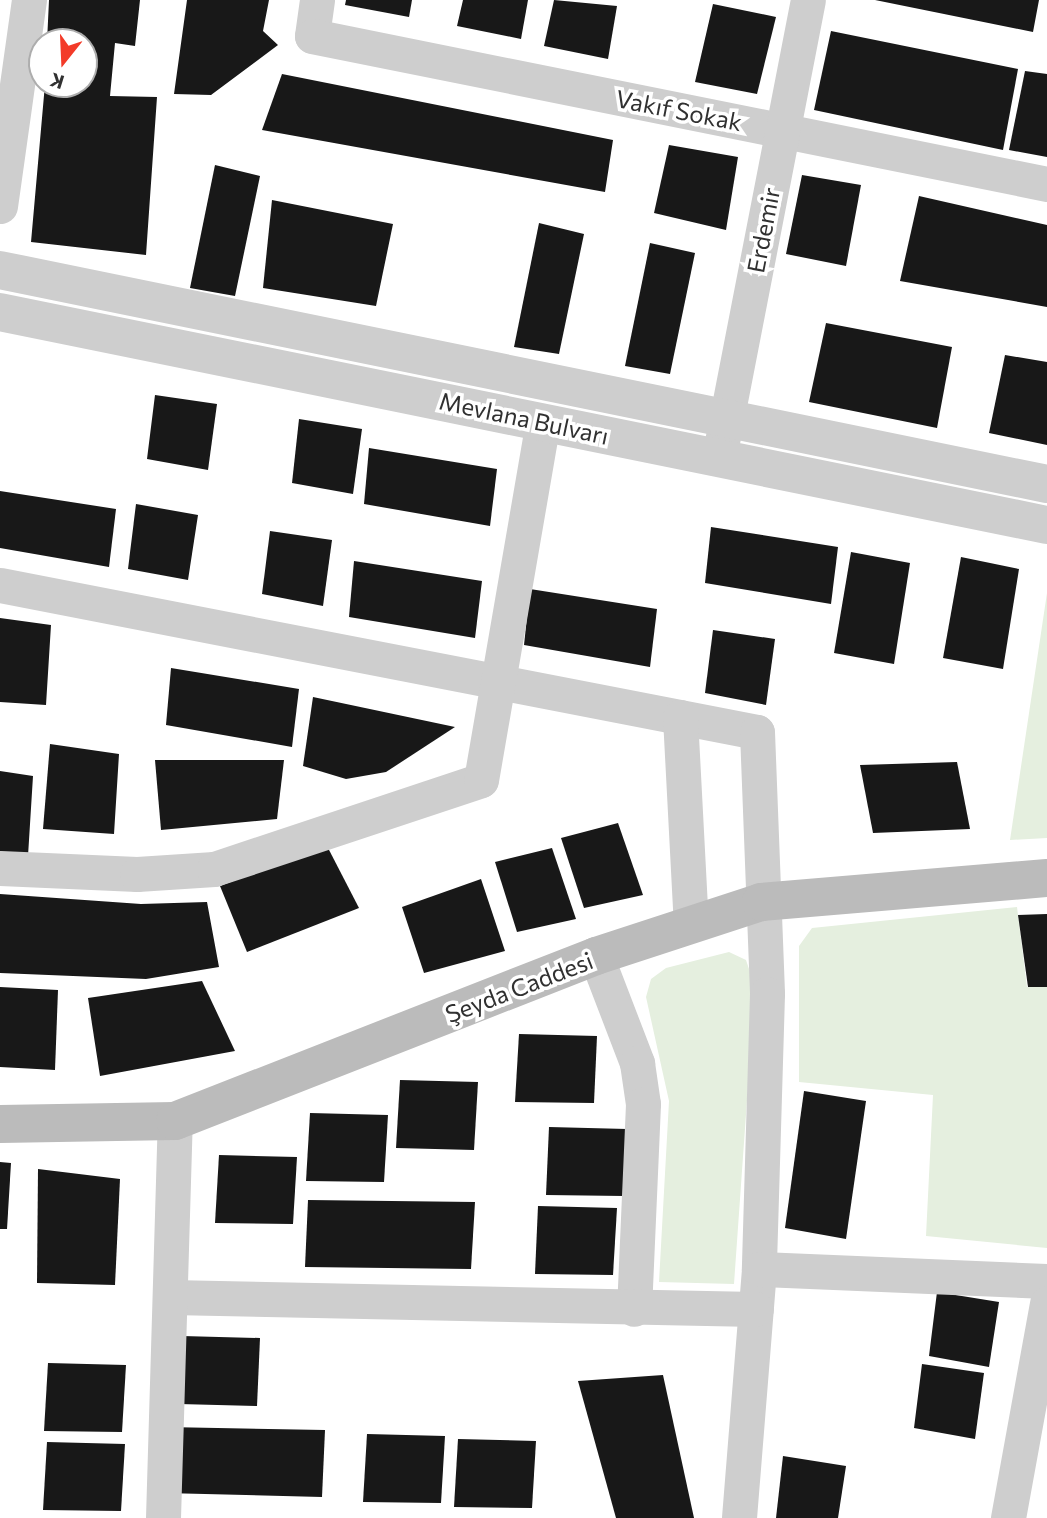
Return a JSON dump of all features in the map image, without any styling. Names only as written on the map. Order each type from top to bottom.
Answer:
[{"type":"main road","name":"Şeyda Caddesi","points":[[0,1124],[175,1121],[596,956],[761,902],[1047,878]]},
{"type":"street","points":[[0,206],[29,0]]},
{"type":"street","name":"Vakıf Sokak","points":[[317,0],[312,36],[1047,184]]},
{"type":"street","name":"Erdemir","points":[[718,460],[808,0]]},
{"type":"street","name":"Mevlana Bulvarı","points":[[0,270],[1047,484]]},
{"type":"street","name":"Mevlana Bulvarı","points":[[0,312],[1047,526]]},
{"type":"street","points":[[0,868],[137,874],[214,869],[481,780],[543,422]]},
{"type":"street","points":[[0,585],[757,732],[761,902],[767,994],[759,1269],[739,1518]]},
{"type":"street","points":[[680,717],[691,923]]},
{"type":"street","points":[[596,956],[633,1051],[643,1104],[634,1309]]},
{"type":"street","points":[[163,1518],[175,1121]]},
{"type":"street","points":[[759,1269],[1047,1281]]},
{"type":"street","points":[[170,1297],[634,1309],[756,1309]]},
{"type":"street","points":[[1008,1518],[1047,1304]]},
{"type":"green space","points":[[1047,593],[1047,838],[1010,840]]},
{"type":"green space","points":[[1017,907],[1027,987],[1047,987],[1047,1248],[926,1236],[933,1095],[799,1082],[799,946],[812,928]]},
{"type":"green space","points":[[729,952],[746,960],[755,987],[734,1284],[659,1282],[669,1101],[646,997],[651,979],[666,968]]},
{"type":"building","points":[[49,0],[140,0],[135,46],[115,43],[110,96],[157,97],[146,255],[31,242],[44,98],[98,98],[98,28],[48,28]]},
{"type":"building","points":[[187,0],[269,0],[263,31],[278,45],[211,95],[174,94]]},
{"type":"building","points":[[346,0],[412,0],[409,17],[345,5]]},
{"type":"building","points":[[463,0],[528,0],[521,39],[457,26]]},
{"type":"building","points":[[554,0],[617,6],[608,59],[544,46]]},
{"type":"building","points":[[875,0],[1039,0],[1033,32]]},
{"type":"building","points":[[713,4],[776,17],[757,94],[695,82]]},
{"type":"building","points":[[831,31],[1018,69],[1003,150],[814,110]]},
{"type":"building","points":[[1025,71],[1047,74],[1047,157],[1009,150]]},
{"type":"building","points":[[282,74],[613,140],[605,192],[262,130]]},
{"type":"building","points":[[669,145],[738,157],[726,230],[654,213]]},
{"type":"building","points":[[215,165],[260,176],[235,296],[190,288]]},
{"type":"building","points":[[802,175],[861,185],[846,266],[786,254]]},
{"type":"building","points":[[919,196],[1047,225],[1047,307],[900,281]]},
{"type":"building","points":[[272,200],[393,224],[376,306],[263,288]]},
{"type":"building","points":[[539,223],[584,234],[559,354],[514,347]]},
{"type":"building","points":[[650,243],[695,253],[670,374],[625,366]]},
{"type":"building","points":[[826,323],[952,347],[937,428],[809,402]]},
{"type":"building","points":[[1005,355],[1047,362],[1047,445],[989,433]]},
{"type":"building","points":[[155,395],[217,404],[208,470],[147,459]]},
{"type":"building","points":[[299,419],[362,429],[353,494],[292,483]]},
{"type":"building","points":[[369,448],[497,469],[490,526],[364,504]]},
{"type":"building","points":[[0,491],[116,509],[109,567],[0,548]]},
{"type":"building","points":[[136,504],[198,515],[188,580],[128,569]]},
{"type":"building","points":[[711,527],[838,547],[831,604],[705,583]]},
{"type":"building","points":[[270,531],[332,540],[323,606],[262,594]]},
{"type":"building","points":[[851,552],[910,563],[894,664],[834,653]]},
{"type":"building","points":[[961,557],[1019,569],[1003,669],[943,658]]},
{"type":"building","points":[[354,561],[482,581],[475,638],[349,617]]},
{"type":"building","points":[[530,589],[657,609],[650,667],[524,645]]},
{"type":"building","points":[[0,618],[51,625],[46,705],[0,702]]},
{"type":"building","points":[[713,630],[775,639],[766,705],[705,693]]},
{"type":"building","points":[[171,668],[299,689],[292,747],[166,725]]},
{"type":"building","points":[[313,697],[455,727],[386,772],[346,779],[303,766]]},
{"type":"building","points":[[50,744],[119,754],[114,834],[43,829]]},
{"type":"building","points":[[155,760],[284,760],[277,819],[161,830]]},
{"type":"building","points":[[957,762],[970,829],[873,833],[860,765]]},
{"type":"building","points":[[0,771],[33,776],[28,856],[0,854]]},
{"type":"building","points":[[618,823],[643,895],[584,908],[561,838]]},
{"type":"building","points":[[327,846],[359,908],[247,952],[220,886]]},
{"type":"building","points":[[552,848],[576,919],[517,932],[495,862]]},
{"type":"building","points":[[481,879],[505,951],[424,973],[402,907]]},
{"type":"building","points":[[0,894],[141,904],[207,902],[219,967],[146,979],[0,973]]},
{"type":"building","points":[[1047,914],[1047,987],[1028,987],[1018,915]]},
{"type":"building","points":[[202,981],[235,1051],[100,1076],[88,998]]},
{"type":"building","points":[[0,987],[58,990],[55,1070],[0,1067]]},
{"type":"building","points":[[519,1034],[597,1036],[594,1103],[515,1102]]},
{"type":"building","points":[[400,1080],[478,1082],[474,1150],[396,1148]]},
{"type":"building","points":[[804,1091],[866,1101],[846,1239],[785,1228]]},
{"type":"building","points":[[310,1113],[388,1115],[384,1182],[306,1181]]},
{"type":"building","points":[[549,1127],[627,1129],[624,1196],[546,1195]]},
{"type":"building","points":[[219,1155],[297,1157],[293,1224],[215,1223]]},
{"type":"building","points":[[0,1162],[11,1163],[7,1229],[0,1229]]},
{"type":"building","points":[[38,1169],[120,1179],[115,1285],[37,1283]]},
{"type":"building","points":[[308,1200],[475,1202],[471,1269],[305,1267]]},
{"type":"building","points":[[538,1206],[617,1208],[613,1275],[535,1274]]},
{"type":"building","points":[[937,1292],[999,1302],[989,1367],[929,1356]]},
{"type":"building","points":[[182,1336],[260,1338],[257,1406],[179,1404]]},
{"type":"building","points":[[48,1363],[126,1365],[122,1432],[44,1431]]},
{"type":"building","points":[[922,1364],[984,1373],[975,1439],[914,1428]]},
{"type":"building","points":[[663,1375],[694,1518],[616,1518],[578,1381]]},
{"type":"building","points":[[166,1427],[325,1430],[322,1497],[164,1493]]},
{"type":"building","points":[[367,1434],[445,1436],[441,1503],[363,1502]]},
{"type":"building","points":[[458,1439],[536,1441],[532,1508],[454,1507]]},
{"type":"building","points":[[47,1442],[125,1444],[121,1511],[43,1510]]},
{"type":"building","points":[[783,1456],[846,1466],[838,1518],[776,1518]]}]
